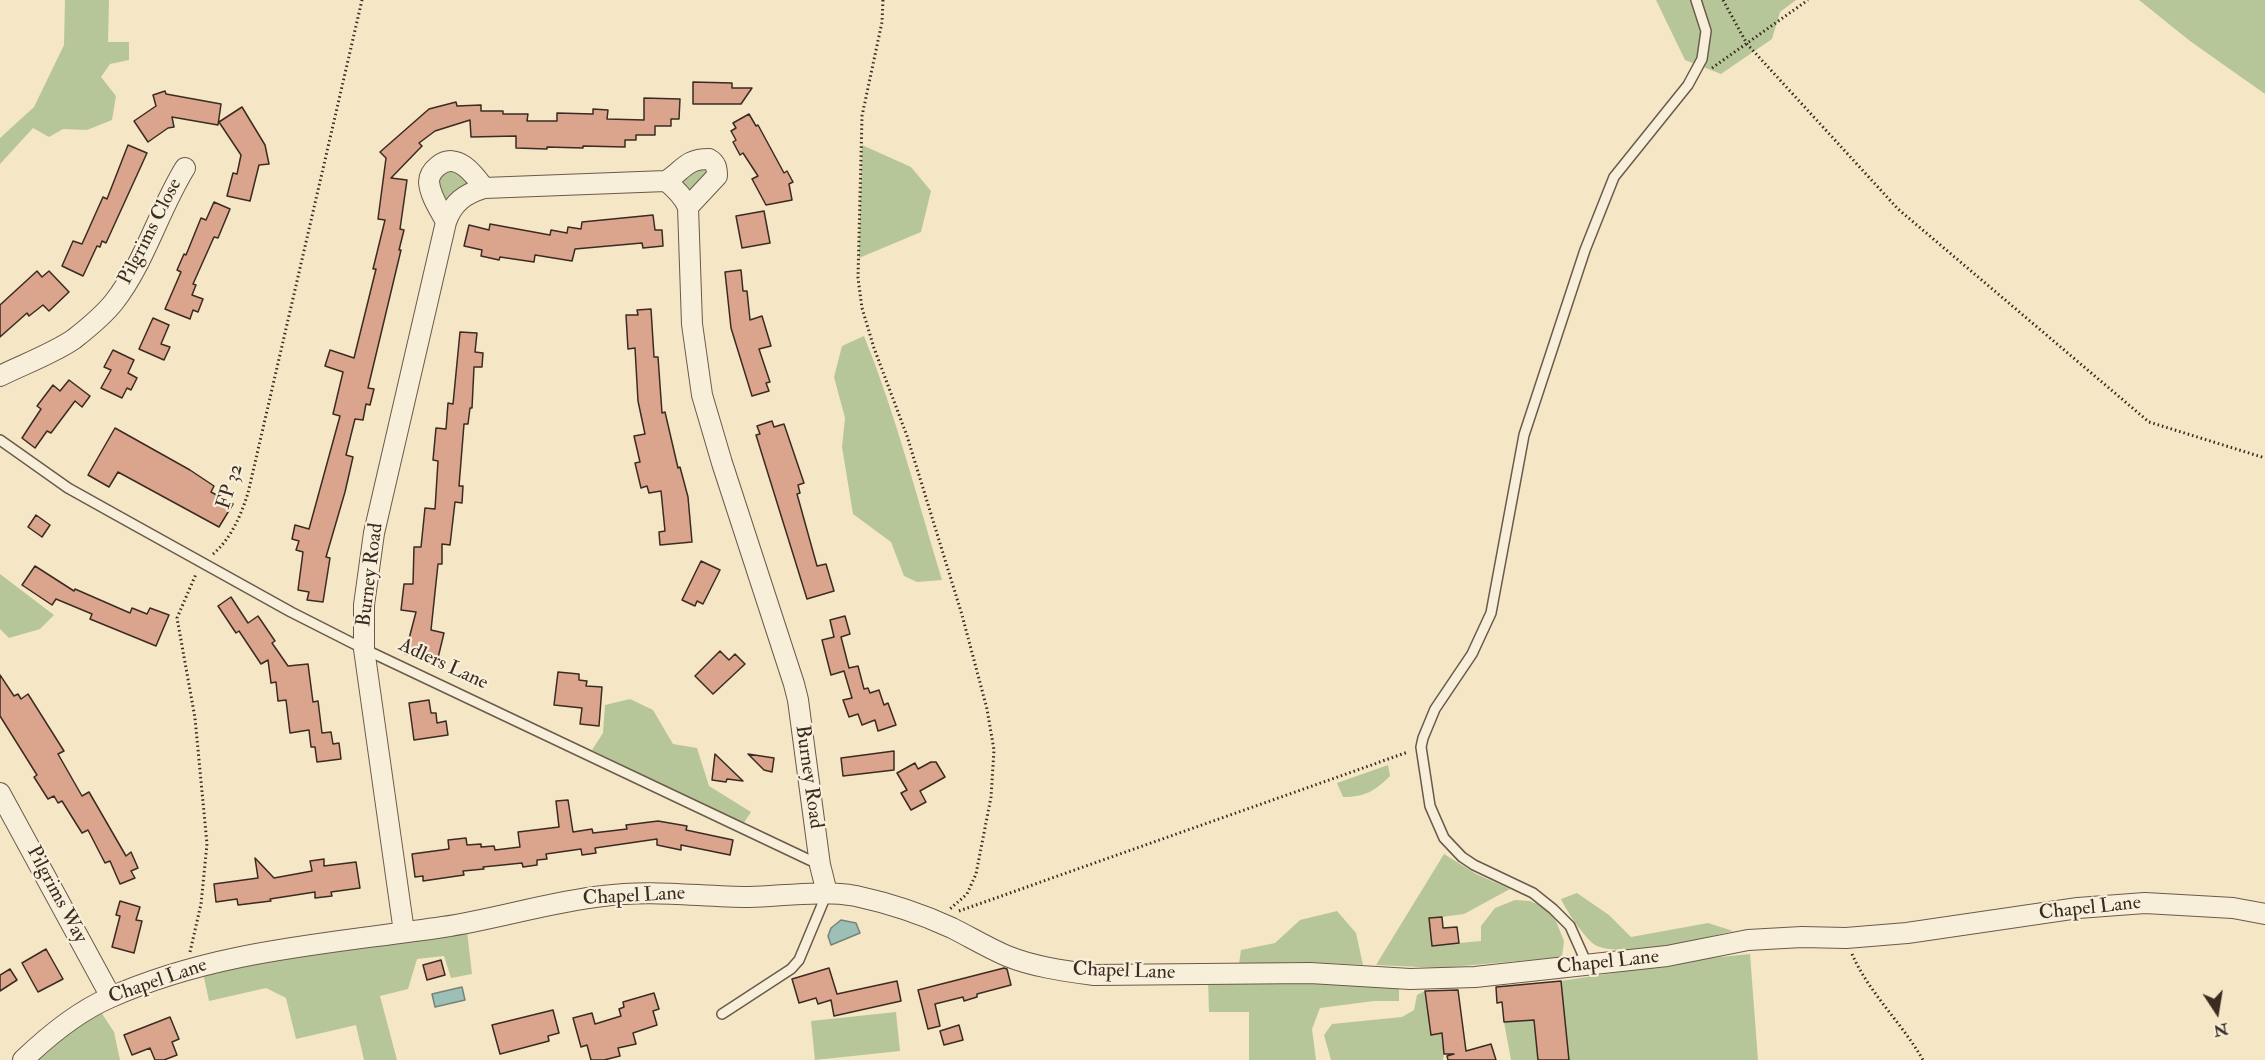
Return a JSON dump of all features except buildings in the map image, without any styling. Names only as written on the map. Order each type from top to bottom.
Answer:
[{"type":"street","points":[[709,159],[714,162],[717,176],[688,207],[676,189],[666,181],[690,161],[709,159]]},
{"type":"street","points":[[446,222],[430,186],[431,175],[437,167],[446,163],[460,163],[473,173],[484,188]]},
{"type":"street","name":"Pilgrims Close","points":[[0,376],[72,341],[115,301],[142,256],[171,191],[184,168]]},
{"type":"street","name":"Burney Road","points":[[405,932],[364,649],[364,605],[374,533],[446,222],[458,201],[469,193],[484,188],[666,181]]},
{"type":"street","name":"Burney Road","points":[[688,207],[692,324],[702,395],[760,581],[784,647],[796,692],[820,865],[827,893]]},
{"type":"street","name":"Pilgrims Way","points":[[0,793],[111,997]]},
{"type":"street","name":"Chapel Lane","points":[[23,1060],[91,1007],[111,997],[183,972],[238,957],[294,946],[476,922],[604,896],[669,893],[747,897],[827,893],[856,896],[933,920],[1008,957],[1065,971],[1094,975],[1310,973],[1410,979],[1475,978],[1667,957],[1748,940],[1802,937],[1846,938],[1906,933],[2078,908],[2145,903],[2232,908],[2265,914]]},
{"type":"lane","points":[[1587,966],[1570,926],[1553,909],[1533,893],[1468,861],[1444,838],[1430,806],[1421,747],[1435,709],[1472,654],[1491,612],[1524,435],[1585,250],[1614,177],[1688,85],[1702,59],[1706,31],[1696,0]]},
{"type":"lane","name":"Adlers Lane","points":[[0,440],[69,488],[291,612],[364,649],[820,865]]},
{"type":"lane","points":[[722,1014],[791,969],[799,960],[827,893]]},
{"type":"path","name":"FP 32","points":[[183,972],[194,940],[201,904],[207,844],[195,718],[190,682],[178,636],[177,618],[202,561],[216,552],[230,534],[242,512],[248,493],[362,0]]},
{"type":"path","points":[[884,0],[882,22],[862,116],[858,278],[861,308],[907,436],[962,615],[987,709],[994,750],[991,796],[976,874],[968,894],[933,920]]},
{"type":"path","points":[[1723,0],[1747,44],[1898,209],[2149,422],[2265,458]]},
{"type":"path","points":[[1688,85],[1808,0]]},
{"type":"path","points":[[933,920],[1421,747]]},
{"type":"path","points":[[1846,938],[1854,959],[1868,984],[1889,1009],[1923,1060]]},
{"type":"green space","points":[[65,0],[109,0],[108,42],[129,42],[129,60],[110,64],[101,77],[116,96],[112,120],[87,130],[63,129],[49,137],[33,128],[0,164],[0,138],[34,107],[64,45]]},
{"type":"green space","points":[[1656,0],[1796,0],[1780,12],[1772,39],[1721,74],[1685,60]]},
{"type":"green space","points":[[2139,0],[2265,0],[2265,94],[2190,41]]},
{"type":"green space","points":[[862,145],[911,167],[931,191],[921,232],[859,258]]},
{"type":"green space","points":[[703,165],[709,171],[708,178],[689,192],[684,186],[682,176]]},
{"type":"green space","points":[[457,167],[470,180],[458,193],[442,199],[436,179],[445,169]]},
{"type":"green space","points":[[864,336],[896,426],[942,580],[917,582],[904,576],[891,542],[853,514],[842,447],[845,418],[834,377],[842,346]]},
{"type":"green space","points":[[0,574],[54,615],[40,629],[9,638],[0,629]]},
{"type":"green space","points":[[630,699],[653,710],[673,744],[697,748],[709,786],[751,812],[743,824],[592,750],[603,733],[605,705]]},
{"type":"green space","points":[[1388,765],[1390,776],[1379,786],[1358,796],[1343,797],[1337,783]]},
{"type":"green space","points":[[1444,854],[1476,874],[1510,889],[1464,914],[1442,917],[1443,928],[1457,927],[1459,943],[1481,941],[1481,926],[1495,908],[1515,900],[1530,901],[1544,907],[1556,921],[1564,941],[1562,957],[1440,968],[1376,965]]},
{"type":"green space","points":[[1577,893],[1609,915],[1631,937],[1708,923],[1733,931],[1645,949],[1610,949],[1597,946],[1582,932],[1561,899]]},
{"type":"green space","points":[[1337,911],[1356,933],[1363,965],[1305,962],[1239,964],[1241,950],[1275,943],[1300,920]]},
{"type":"green space","points":[[467,931],[472,974],[451,978],[444,956],[417,959],[408,989],[380,996],[397,1060],[364,1060],[356,1025],[296,1039],[286,998],[266,988],[209,1001],[203,973],[238,963]]},
{"type":"green space","points":[[1750,954],[1758,1060],[1569,1060],[1561,981]]},
{"type":"green space","points":[[1208,979],[1399,986],[1399,1001],[1374,1001],[1320,1008],[1312,1029],[1316,1060],[1249,1060],[1249,1012],[1209,1012]]},
{"type":"green space","points":[[1425,991],[1431,1034],[1442,1033],[1443,1060],[1331,1060],[1324,1035],[1332,1024],[1402,1017],[1414,1010],[1417,995]]},
{"type":"green space","points":[[101,1012],[114,1032],[120,1060],[31,1060],[80,1022]]},
{"type":"green space","points":[[896,1012],[900,1051],[815,1060],[811,1021]]},
{"type":"green space","points":[[1534,1020],[1538,1060],[1511,1060],[1504,1022]]},
{"type":"water","points":[[841,920],[856,923],[860,933],[831,945],[828,936],[831,928]]},
{"type":"water","points":[[462,987],[465,1000],[435,1007],[432,994]]}]
